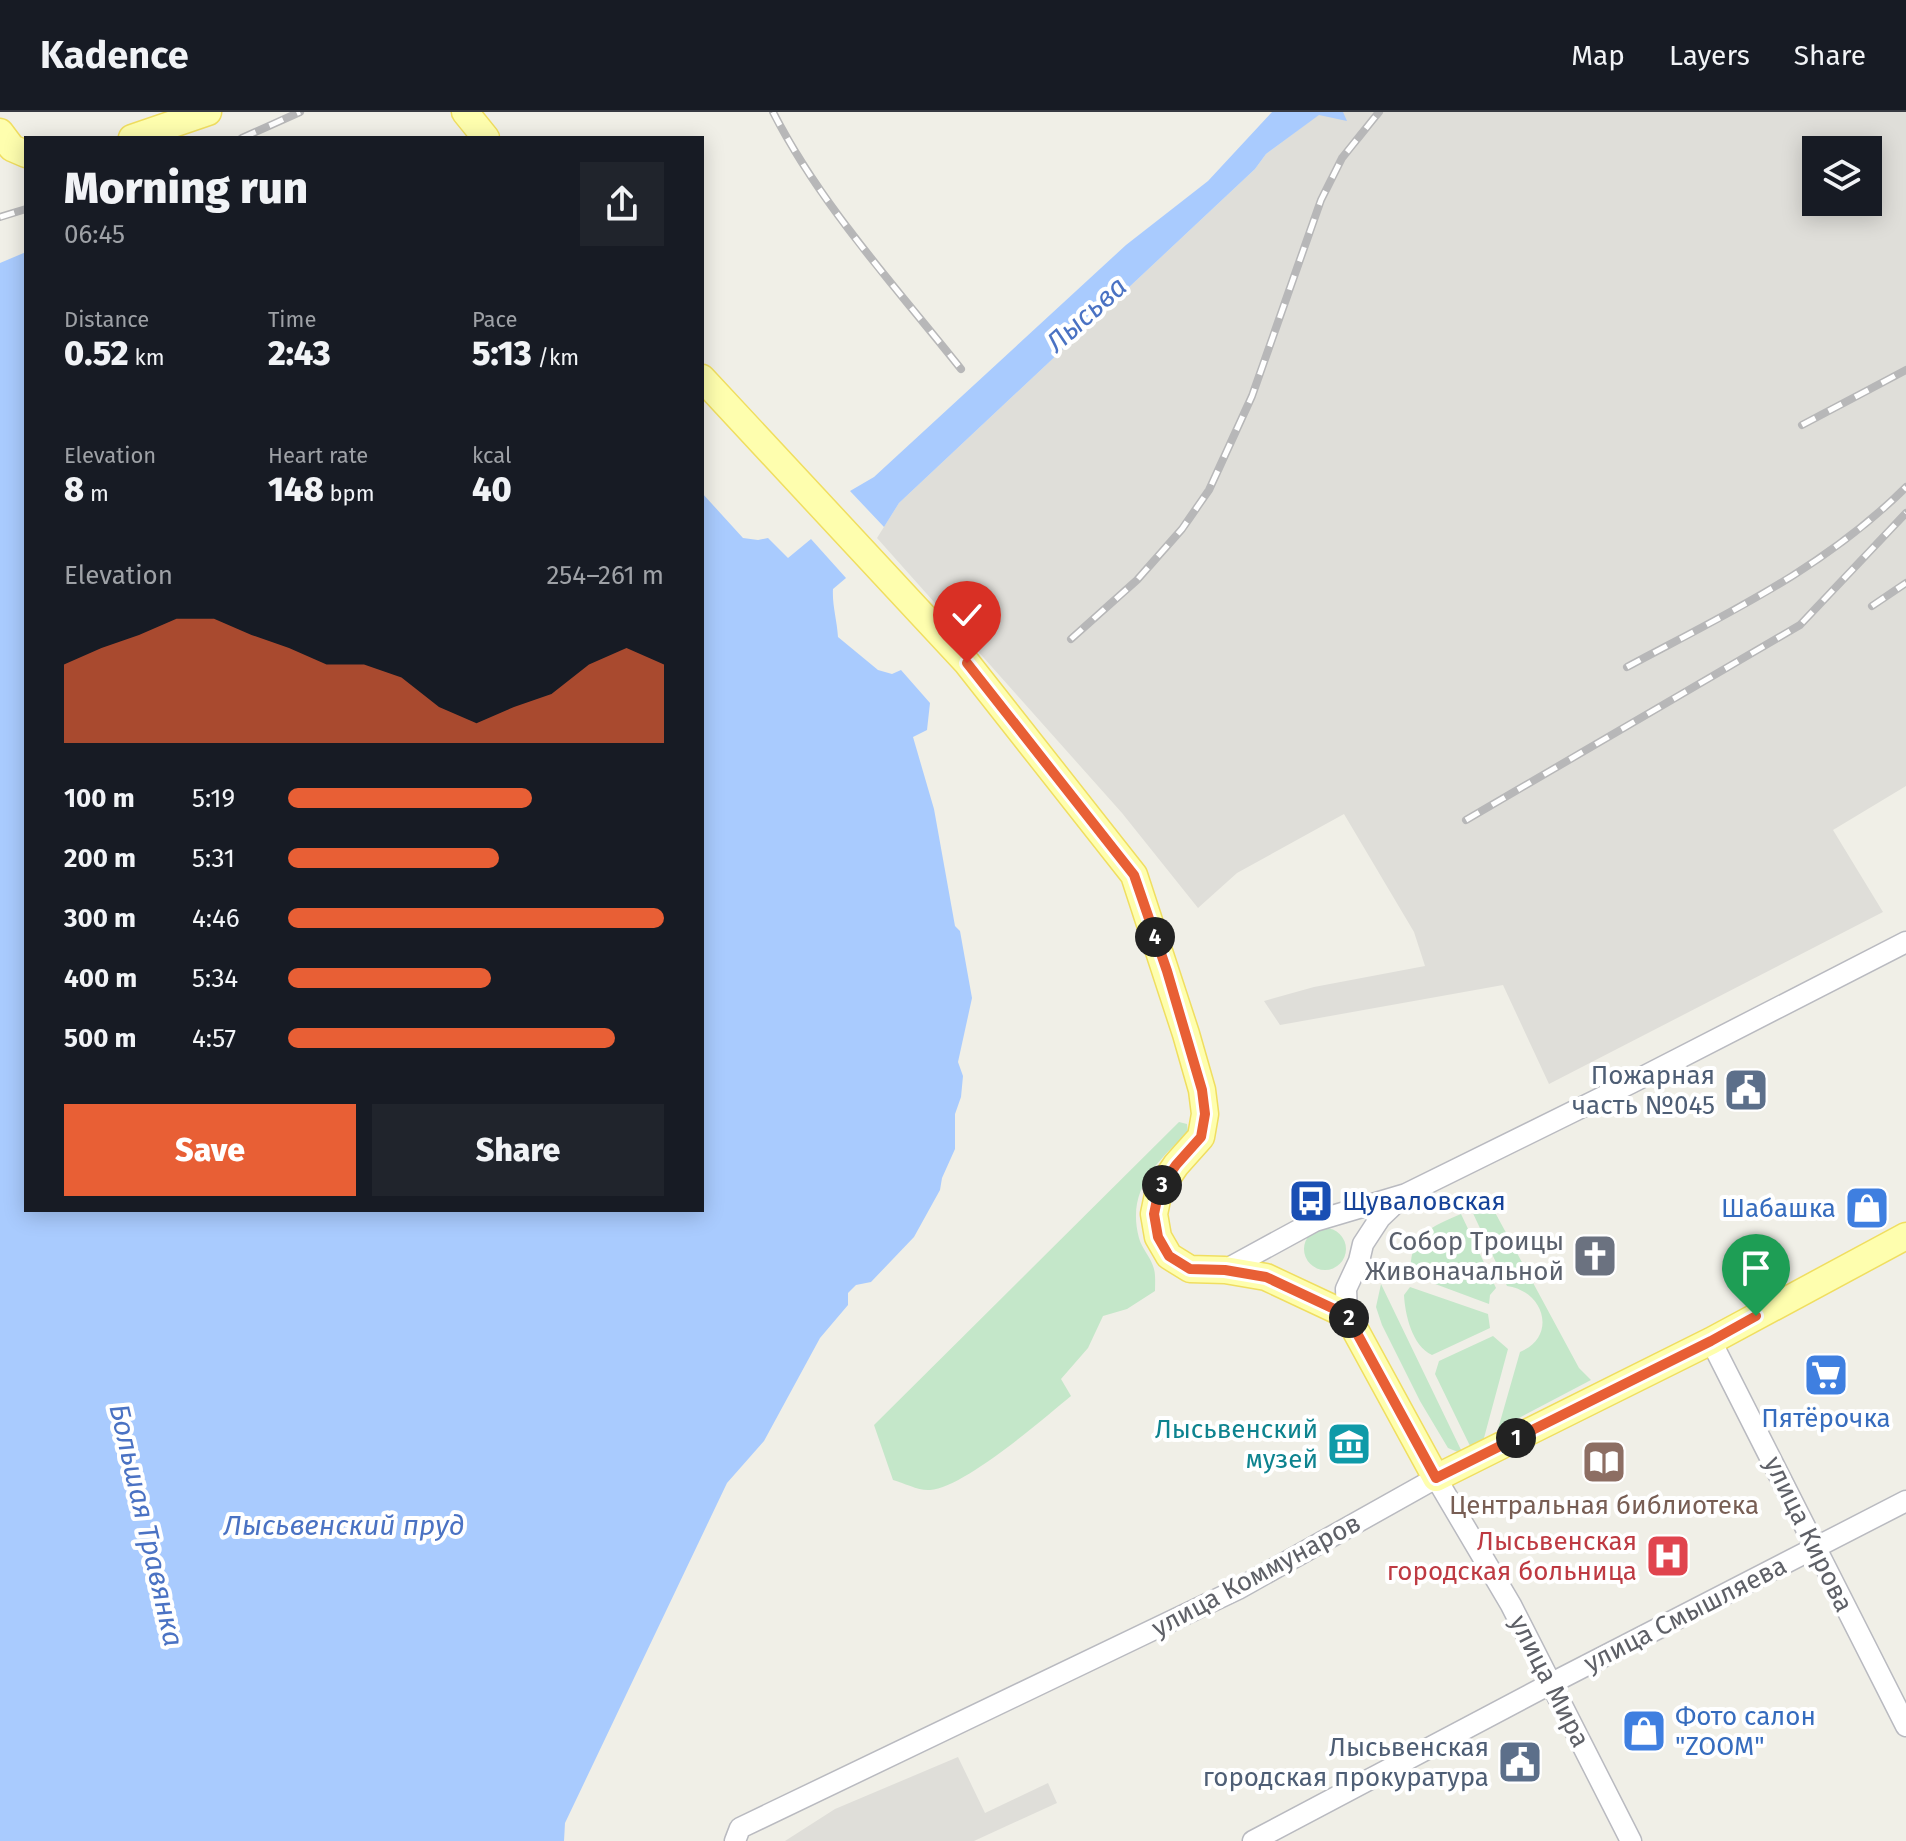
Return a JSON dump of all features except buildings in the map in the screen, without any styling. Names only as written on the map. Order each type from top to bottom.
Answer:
[{"type":"main road","points":[[138,136],[208,112]]},
{"type":"main road","points":[[465,112],[484,136]]},
{"type":"main road","points":[[0,132],[12,148],[24,153]]},
{"type":"main road","points":[[704,380],[967,663],[1134,875],[1186,1034],[1202,1090],[1205,1114],[1201,1137],[1159,1190],[1154,1214],[1158,1237],[1169,1256],[1190,1269],[1225,1270],[1266,1277],[1347,1315]]},
{"type":"main road","name":"улица Коммунаров","points":[[1436,1478],[1711,1341],[1906,1236]]},
{"type":"main road","name":"улица Мира","points":[[1347,1315],[1436,1478]]},
{"type":"street","points":[[1225,1270],[1315,1221],[1406,1194],[1618,1090],[1906,942]]},
{"type":"street","points":[[1347,1315],[1346,1289],[1363,1244],[1380,1218],[1406,1194]]},
{"type":"street","name":"улица Кирова","points":[[1711,1341],[1906,1726]]},
{"type":"street","name":"улица Мира","points":[[1436,1478],[1511,1605],[1631,1841]]},
{"type":"street","name":"улица Коммунаров","points":[[735,1841],[740,1828],[1238,1589],[1436,1478]]},
{"type":"street","name":"улица Смышляева","points":[[1253,1841],[1906,1501]]},
{"type":"shaded area","points":[[1322,112],[1906,112],[1906,786],[1833,830],[1883,912],[1549,1084],[1503,985],[1280,1025],[1264,1001],[1314,987],[1425,966],[1414,932],[1344,814],[1237,873],[1198,908],[1122,813],[877,538],[899,503],[1255,169],[1266,154]]},
{"type":"shaded area","points":[[958,1757],[985,1813],[1048,1783],[1057,1803],[974,1841],[785,1841],[835,1809]]},
{"type":"green space","points":[[1179,1122],[1187,1124],[1188,1132],[1155,1166],[1137,1205],[1139,1238],[1152,1262],[1155,1291],[1127,1309],[1103,1316],[1088,1348],[1061,1379],[1071,1396],[1003,1451],[962,1478],[930,1490],[893,1480],[874,1425]]},
{"type":"green space","points":[[1484,1192],[1579,1368],[1591,1380],[1498,1429],[1520,1352],[1539,1336],[1542,1315],[1530,1296],[1507,1286],[1471,1209]]},
{"type":"green space","points":[[1461,1214],[1496,1288],[1490,1295],[1489,1304],[1411,1275],[1417,1242],[1431,1229]]},
{"type":"green space","points":[[1325,1228],[1340,1234],[1346,1249],[1340,1264],[1325,1270],[1310,1264],[1304,1249],[1310,1234]]},
{"type":"green space","points":[[1381,1284],[1463,1454],[1448,1448],[1420,1401],[1382,1325],[1376,1307]]},
{"type":"green space","points":[[1410,1287],[1488,1314],[1490,1328],[1432,1355],[1419,1344],[1408,1320],[1404,1295]]},
{"type":"green space","points":[[1493,1336],[1508,1349],[1481,1449],[1472,1450],[1435,1374],[1439,1361]]},
{"type":"water","name":"Лысьва","points":[[1272,112],[1343,112],[1347,121],[1319,115],[1266,154],[1255,169],[899,503],[884,527],[850,491],[874,477],[1126,245],[1208,181]]},
{"type":"water","name":"Лысьвенский пруд","points":[[24,253],[24,1212],[704,1212],[704,495],[743,538],[768,538],[788,558],[811,539],[846,578],[833,589],[838,637],[878,670],[892,674],[901,670],[930,703],[927,730],[913,737],[934,809],[955,926],[960,931],[972,998],[958,1062],[963,1076],[955,1114],[955,1149],[940,1190],[914,1237],[871,1282],[856,1285],[848,1293],[848,1305],[820,1338],[764,1441],[727,1483],[565,1823],[564,1841],[0,1841],[0,263]]},
{"type":"railway","points":[[246,136],[300,112]]},
{"type":"railway","points":[[773,112],[792,147],[836,213],[961,369]]},
{"type":"railway","points":[[1071,639],[1137,580],[1182,529],[1209,490],[1252,396],[1321,200],[1342,158],[1379,112]]},
{"type":"railway","points":[[0,217],[24,210]]},
{"type":"railway","points":[[1802,425],[1906,370]]},
{"type":"railway","points":[[1627,667],[1808,566],[1875,516],[1906,487]]},
{"type":"railway","points":[[1466,820],[1800,625],[1906,513]]},
{"type":"railway","points":[[1872,606],[1906,583]]},
{"type":"place","name":"Пожарная часть №045","points":[[1746,1090]]},
{"type":"place","name":"Щуваловская","points":[[1311,1201]]},
{"type":"place","name":"Шабашка","points":[[1867,1208]]},
{"type":"place","name":"Собор Троицы Живоначальной","points":[[1595,1256]]},
{"type":"place","name":"Пятёрочка","points":[[1826,1375]]},
{"type":"place","name":"Лысьвенский музей","points":[[1349,1444]]},
{"type":"place","name":"Центральная библиотека","points":[[1604,1462]]},
{"type":"place","name":"Лысьвенская городская больница","points":[[1668,1556]]},
{"type":"place","name":"Фото салон \"ZOOM\"","points":[[1644,1731]]},
{"type":"place","name":"Лысьвенская городская прокуратура","points":[[1520,1762]]},
{"type":"route","points":[[967,663],[1134,875],[1167,971],[1202,1090],[1205,1114],[1201,1137],[1159,1190],[1154,1214],[1158,1237],[1169,1256],[1190,1269],[1225,1270],[1266,1277],[1347,1315],[1436,1478],[1756,1316]]},
{"type":"water label","name":"Большая Травянка","points":[[147,1525]]}]
